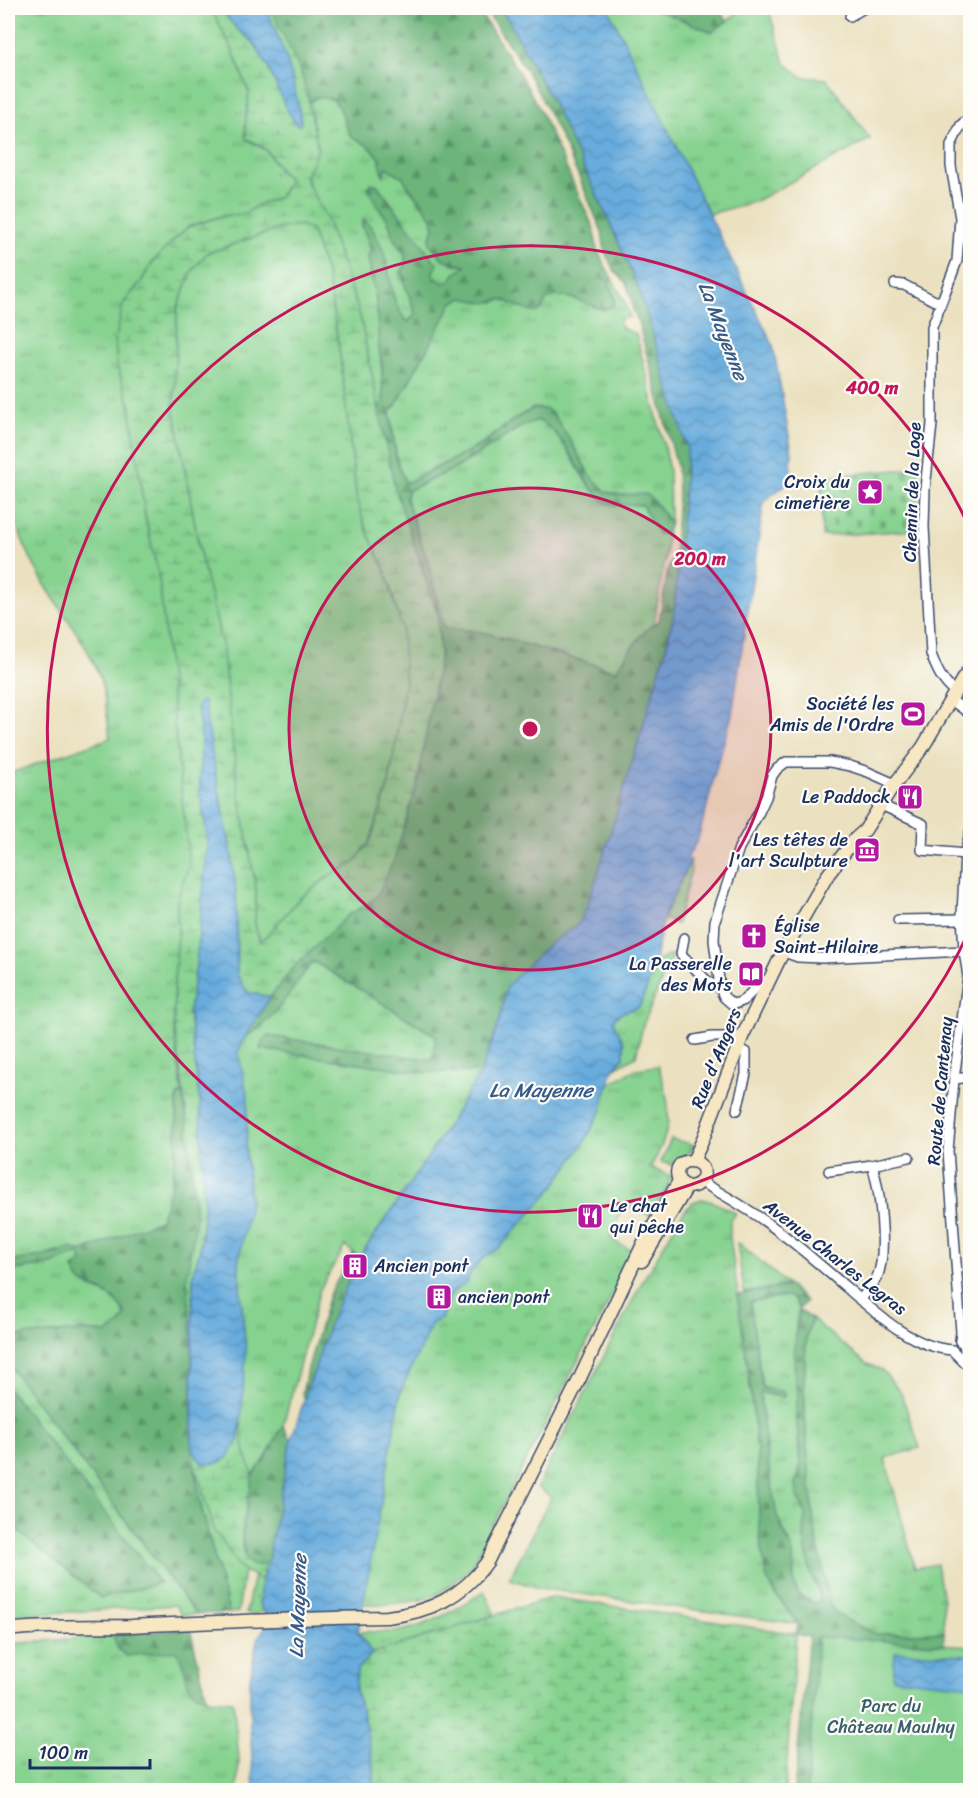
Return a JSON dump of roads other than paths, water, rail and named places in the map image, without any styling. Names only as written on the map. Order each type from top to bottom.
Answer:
[{"type":"main road","name":"Rue d'Angers","points":[[693,1161],[742,1037],[768,980],[827,876],[854,840],[865,830],[923,747],[970,669]]},
{"type":"main road","points":[[684,1162],[697,1162],[702,1169],[703,1178],[700,1182],[694,1187],[683,1184],[677,1177],[678,1167],[684,1162]]},
{"type":"main road","points":[[8,1630],[408,1614],[434,1606],[458,1593],[472,1582],[487,1562],[522,1496],[643,1244],[683,1184]]},
{"type":"street","points":[[850,16],[864,8]]},
{"type":"street","name":"Chemin de la Loge","points":[[970,117],[961,125],[951,145],[951,166],[960,219],[957,261],[932,327],[932,424],[925,489],[924,538],[931,654],[953,696],[970,714]]},
{"type":"street","points":[[894,284],[904,285],[935,301],[941,301]]},
{"type":"street","points":[[768,980],[760,981],[747,998],[739,1004],[732,1004],[724,997],[720,988],[714,940],[718,908],[739,848],[758,814],[772,776],[786,762],[830,762],[868,772],[895,784]]},
{"type":"street","points":[[881,805],[923,824],[922,850],[965,854]]},
{"type":"street","name":"Route de Cantenay","points":[[964,1356],[948,1151],[954,1079],[967,1014],[968,976],[964,951],[963,919],[967,867],[965,854],[970,832]]},
{"type":"street","points":[[897,920],[963,919]]},
{"type":"street","points":[[684,938],[681,954],[708,982],[720,988]]},
{"type":"street","points":[[784,952],[798,957],[822,958],[964,951]]},
{"type":"street","points":[[695,1040],[719,1036],[742,1037]]},
{"type":"street","points":[[737,1110],[746,1074],[746,1052],[738,1050]]},
{"type":"street","points":[[954,1079],[970,1077]]},
{"type":"street","points":[[830,1171],[909,1157]]},
{"type":"street","points":[[861,1300],[876,1279],[880,1269],[882,1221],[872,1165]]},
{"type":"street","name":"Avenue Charles Legras","points":[[700,1182],[786,1236],[877,1314],[910,1336],[964,1356]]},
{"type":"water","points":[[220,8],[265,8],[288,62],[298,104],[300,125],[297,125],[287,110],[266,63],[254,43],[235,27]]},
{"type":"water","name":"La Mayenne","points":[[500,8],[608,8],[773,345],[792,453],[790,481],[764,501],[732,715],[698,839],[687,858],[690,861],[664,915],[652,975],[639,1007],[621,1013],[613,1021],[624,1043],[624,1057],[613,1069],[602,1109],[584,1143],[551,1190],[500,1247],[482,1259],[471,1272],[466,1283],[453,1292],[441,1319],[432,1323],[401,1390],[358,1632],[372,1654],[357,1669],[355,1692],[360,1702],[374,1767],[374,1790],[254,1790],[250,1679],[257,1639],[265,1628],[264,1612],[259,1604],[261,1582],[268,1561],[291,1440],[330,1322],[359,1258],[428,1157],[481,1072],[499,1023],[507,986],[548,945],[579,924],[587,907],[605,851],[664,656],[674,614],[687,448],[639,289],[553,103]]},
{"type":"water","points":[[201,701],[204,702],[231,850],[236,893],[237,975],[247,992],[270,997],[238,1052],[248,1098],[246,1153],[250,1201],[238,1263],[246,1353],[238,1442],[228,1457],[220,1463],[205,1464],[198,1459],[192,1446],[193,1275],[200,1250],[204,1204],[200,1104],[189,1013],[208,841],[200,792],[201,734],[197,707]]},
{"type":"water","points":[[895,1652],[970,1655],[970,1686],[893,1678]]},
{"type":"place","name":"Croix du cimetière","points":[[870,492]]},
{"type":"place","name":"Société les Amis de l'Ordre","points":[[913,714]]},
{"type":"place","name":"Le Paddock","points":[[910,797]]},
{"type":"place","name":"Les têtes de l'art Sculpture","points":[[867,850]]},
{"type":"place","name":"Église Saint-Hilaire","points":[[754,936]]},
{"type":"place","name":"La Passerelle des Mots","points":[[751,974]]},
{"type":"place","name":"Le chat qui pêche","points":[[590,1216]]},
{"type":"place","name":"Ancien pont","points":[[355,1266]]},
{"type":"place","name":"ancien pont","points":[[439,1297]]},
{"type":"park label","name":"Parc du Château Maulny","points":[[891,1716]]}]
